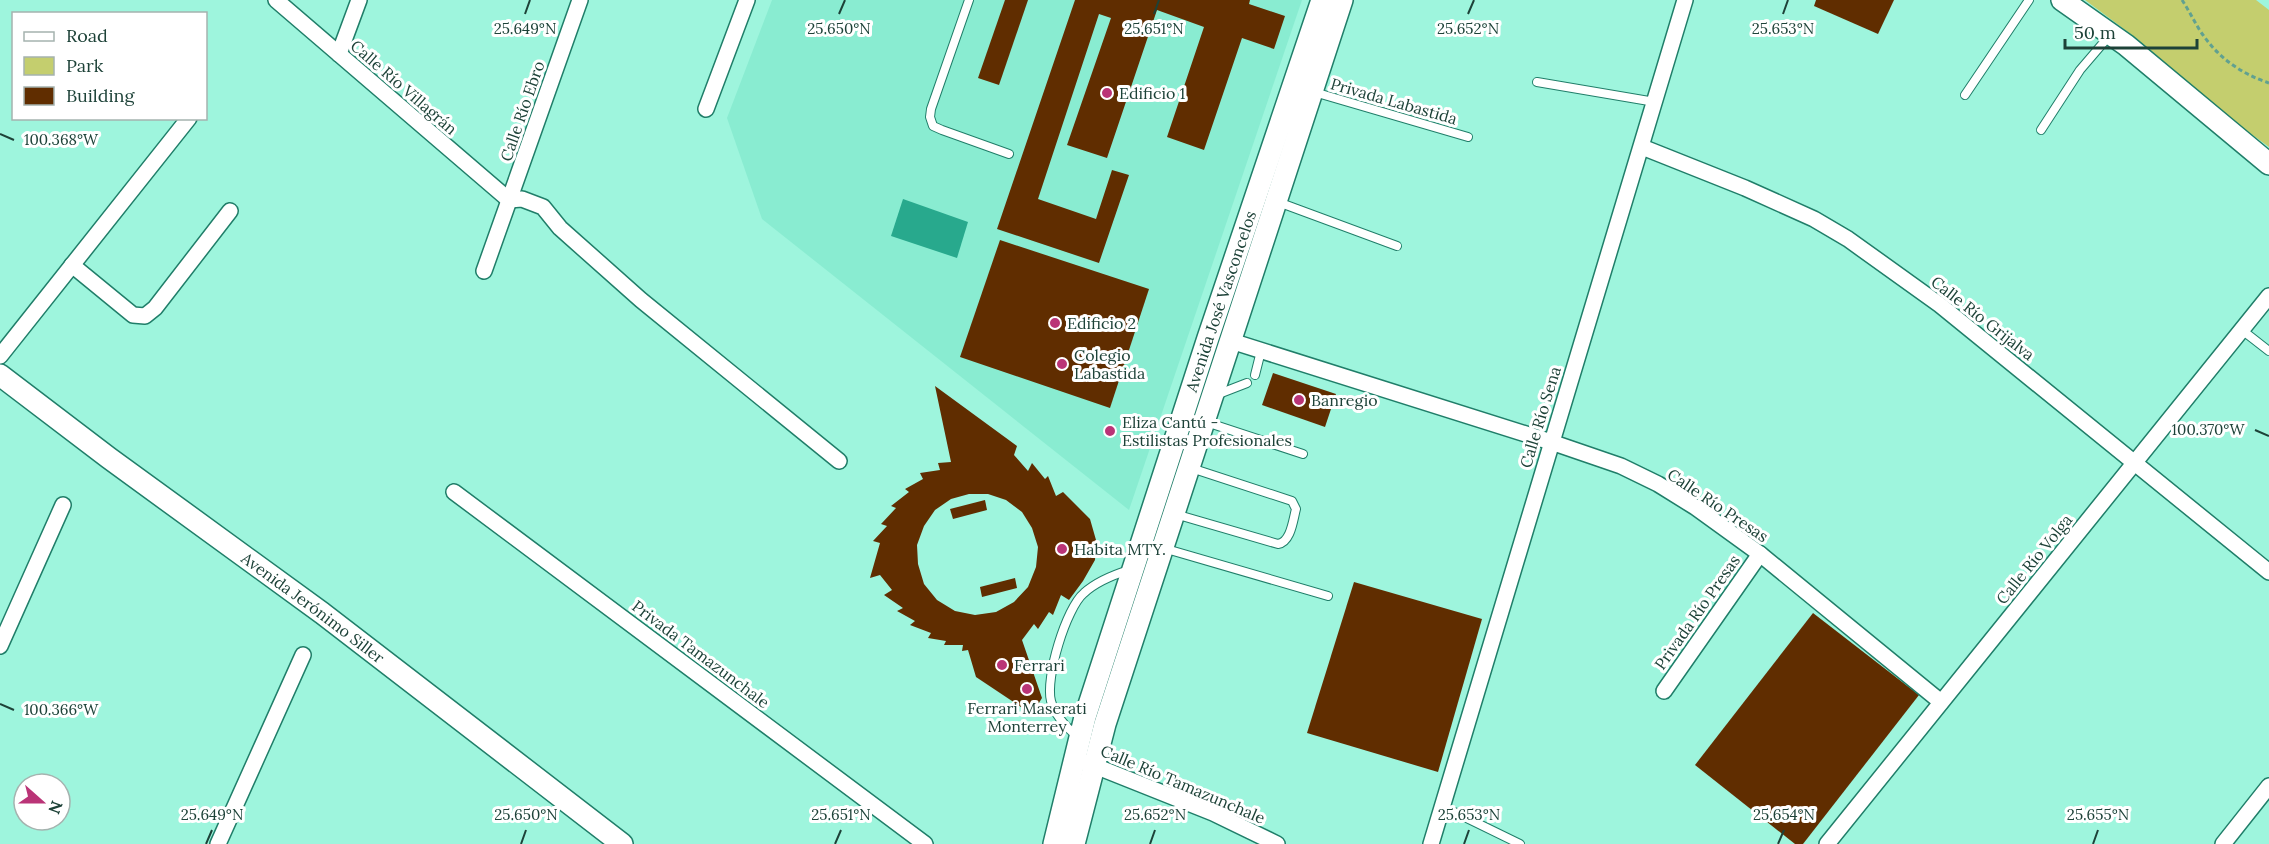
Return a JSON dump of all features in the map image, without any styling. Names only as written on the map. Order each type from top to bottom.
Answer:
[{"type":"main road","name":"Avenida José Vasconcelos","points":[[1074,844],[1082,754],[1108,713],[1231,341],[1266,198],[1322,0]]},
{"type":"main road","name":"Avenida José Vasconcelos","points":[[1054,844],[1082,754],[1133,568],[1266,198],[1312,92],[1342,0]]},
{"type":"main road","points":[[2062,0],[2110,34],[2269,164]]},
{"type":"main road","name":"Avenida Jerónimo Siller","points":[[0,375],[109,458],[322,613],[622,844]]},
{"type":"street","name":"Calle Río Villagrán","points":[[276,0],[509,200]]},
{"type":"street","points":[[339,54],[358,0]]},
{"type":"street","name":"Calle Río Ebro","points":[[484,271],[580,0]]},
{"type":"street","points":[[706,109],[747,0]]},
{"type":"street","name":"Calle Río Sena","points":[[1431,844],[1685,0]]},
{"type":"street","points":[[0,356],[187,120]]},
{"type":"street","name":"Calle Río Grijalva","points":[[1642,147],[1745,188],[1814,219],[1848,239],[1940,306],[2269,572]]},
{"type":"street","points":[[509,200],[522,199],[543,207],[560,228],[641,300],[839,461]]},
{"type":"street","points":[[72,265],[133,315],[145,316],[155,308],[230,211]]},
{"type":"street","name":"Calle Río Volga","points":[[1827,844],[2269,296]]},
{"type":"street","name":"Calle Río Presas","points":[[1231,341],[1551,442],[1621,466],[1658,484],[1695,507],[1760,554],[1941,702]]},
{"type":"street","name":"Privada Tamazunchale","points":[[454,492],[925,844]]},
{"type":"street","points":[[0,646],[63,505]]},
{"type":"street","name":"Privada Río Presas","points":[[1664,691],[1760,554]]},
{"type":"street","points":[[218,844],[303,654]]},
{"type":"street","name":"Calle Río Tamazunchale","points":[[1082,754],[1277,844]]},
{"type":"street","points":[[2223,844],[2269,786]]},
{"type":"lane","points":[[969,0],[930,117],[933,126],[1009,154]]},
{"type":"lane","points":[[1965,94],[2029,0]]},
{"type":"lane","points":[[2041,130],[2080,70],[2110,34]]},
{"type":"lane","points":[[1538,82],[1655,102]]},
{"type":"lane","name":"Privada Labastida","points":[[1312,92],[1468,137]]},
{"type":"lane","points":[[1266,198],[1397,246]]},
{"type":"lane","points":[[2242,330],[2269,351]]},
{"type":"lane","points":[[1255,375],[1261,351]]},
{"type":"lane","points":[[1212,397],[1246,383]]},
{"type":"lane","points":[[1204,422],[1303,454]]},
{"type":"lane","points":[[1173,513],[1278,544],[1284,543],[1287,539],[1296,509],[1292,501],[1188,467]]},
{"type":"lane","points":[[1162,548],[1328,596]]},
{"type":"lane","points":[[1082,754],[1050,700],[1052,668],[1060,639],[1074,606],[1083,593],[1109,576],[1133,568]]},
{"type":"lane","points":[[1442,806],[1520,844]]},
{"type":"path","points":[[2182,0],[2200,31],[2220,57],[2248,76],[2269,83]]},
{"type":"shaded area","name":"Colegio Labastida","points":[[772,0],[1302,0],[1129,510],[762,219],[727,118]]},
{"type":"shaded area","points":[[903,199],[968,222],[957,258],[891,236]]},
{"type":"green space","points":[[2085,0],[2256,0],[2269,10],[2269,147],[2236,123],[2136,38]]},
{"type":"building","points":[[1005,0],[1028,0],[999,85],[978,78]]},
{"type":"building","name":"Edificio 1","points":[[1075,0],[1250,0],[1249,4],[1285,16],[1274,49],[1242,38],[1204,150],[1167,137],[1204,27],[1157,10],[1107,158],[1067,145],[1111,18],[1099,14],[1038,199],[1096,219],[1112,170],[1129,175],[1099,263],[997,229]]},
{"type":"building","points":[[1816,0],[1894,0],[1878,34],[1814,6]]},
{"type":"building","name":"Edificio 2","points":[[1000,240],[1149,289],[1110,408],[960,357]]},
{"type":"building","name":"Banregio","points":[[1273,373],[1336,394],[1325,427],[1262,405]]},
{"type":"building","points":[[935,386],[1017,446],[1014,455],[1028,471],[1032,463],[1045,479],[1048,476],[1056,496],[1063,492],[1090,519],[1096,540],[1095,560],[1069,600],[1061,595],[1053,615],[1049,612],[1038,629],[1034,624],[1022,640],[1042,698],[1037,706],[1027,711],[976,677],[968,650],[962,651],[963,645],[944,645],[946,641],[928,638],[931,633],[910,625],[915,621],[897,611],[903,608],[884,595],[892,590],[880,575],[870,578],[880,543],[873,541],[887,526],[881,524],[896,508],[891,506],[909,492],[905,489],[923,479],[920,473],[940,470],[938,463],[951,462]],"holes":[[[969,494],[988,494],[1006,500],[1022,512],[1032,528],[1038,547],[1036,567],[1028,587],[1014,602],[996,612],[975,615],[955,611],[937,600],[924,584],[918,564],[917,545],[924,526],[935,510],[951,499]]]},
{"type":"building","points":[[985,500],[987,510],[953,519],[950,509]]},
{"type":"building","points":[[1015,578],[1017,588],[982,597],[980,587]]},
{"type":"building","points":[[1354,582],[1482,619],[1438,772],[1307,733]]},
{"type":"building","points":[[1813,613],[1919,695],[1803,844],[1795,844],[1695,765]]},
{"type":"place","name":"Edificio 1","points":[[1107,93]]},
{"type":"place","name":"Edificio 2","points":[[1055,323]]},
{"type":"place","name":"Colegio Labastida","points":[[1062,364]]},
{"type":"place","name":"Banregio","points":[[1299,400]]},
{"type":"place","name":"Eliza Cantú - Estilistas Profesionales","points":[[1110,431]]},
{"type":"place","name":"Habita MTY.","points":[[1062,549]]},
{"type":"place","name":"Ferrari","points":[[1002,665]]},
{"type":"place","name":"Ferrari Maserati Monterrey","points":[[1027,689]]}]
